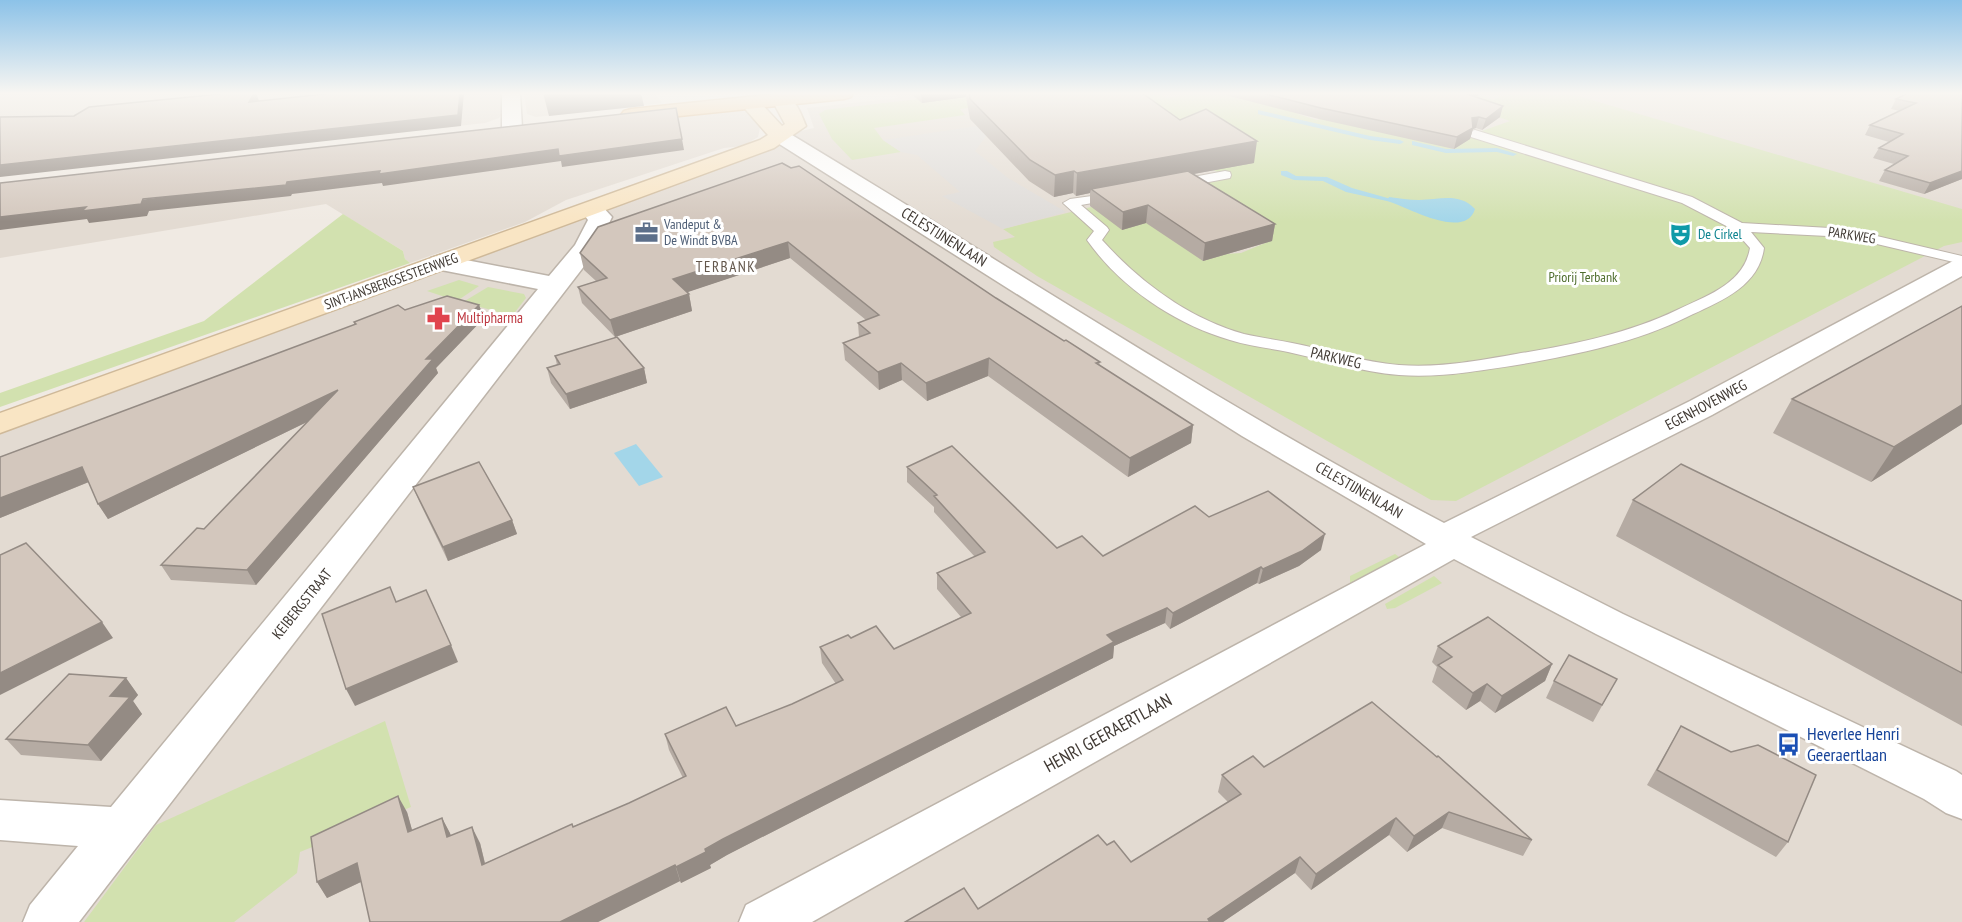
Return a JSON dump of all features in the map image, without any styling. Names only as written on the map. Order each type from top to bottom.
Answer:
[{"type":"main road","name":"SINT-JANSBERGSESTEENWEG","points":[[0,424],[592,209],[767,144],[780,136]]},
{"type":"street","name":"CELESTIJNENLAAN","points":[[780,136],[1162,376],[1449,540],[1528,583],[1940,785],[1962,799]]},
{"type":"street","name":"KEIBERGSTRAAT","points":[[48,922],[586,247],[600,220],[592,209]]},
{"type":"street","points":[[440,263],[556,285]]},
{"type":"street","name":"EGENHOVENWEG","points":[[1449,540],[1458,529],[1701,408],[1962,266]]},
{"type":"street","name":"HENRI GEERAERTLAAN","points":[[764,922],[1426,560],[1440,552],[1449,540]]},
{"type":"street","points":[[0,820],[122,829]]},
{"type":"lane","name":"PARKWEG","points":[[1125,193],[1070,203],[1102,230],[1094,240],[1109,258],[1138,283],[1190,319],[1232,336],[1296,348],[1330,359],[1401,371],[1434,371],[1483,366],[1576,350],[1675,318],[1741,281],[1757,260],[1757,248],[1739,227],[1687,200],[1482,136]]},
{"type":"lane","points":[[1158,187],[1225,175]]},
{"type":"lane","name":"PARKWEG","points":[[1739,227],[1847,233],[1962,260]]},
{"type":"shaded area","points":[[0,136],[366,136],[0,176]]},
{"type":"shaded area","points":[[502,136],[758,136],[743,146],[724,148],[566,200],[525,222],[410,263],[405,259],[403,251],[326,204],[0,258],[0,194]]},
{"type":"shaded area","points":[[780,136],[1962,136],[1962,922],[0,922],[0,424]]},
{"type":"shaded area","points":[[910,136],[986,136],[975,151],[1008,178],[1066,212],[1003,229],[942,196],[960,192],[917,155],[901,152],[883,140]]},
{"type":"green space","points":[[830,136],[880,136],[901,152],[852,160]]},
{"type":"green space","name":"Priorij Terbank","points":[[1168,136],[1426,136],[1454,149],[1473,136],[1714,136],[1962,209],[1962,242],[1944,246],[1456,501],[1431,500],[1037,276],[994,247],[993,242],[1015,237],[1003,229],[1091,207],[1195,209],[1226,254],[1241,253],[1270,241],[1181,186],[1229,177],[1213,170]]},
{"type":"green space","points":[[343,214],[403,251],[405,259],[410,263],[0,407],[0,393],[204,321]]},
{"type":"green space","points":[[459,280],[479,286],[457,301],[427,291]]},
{"type":"green space","points":[[488,287],[524,294],[526,298],[512,316],[463,302]]},
{"type":"green space","points":[[1395,554],[1402,559],[1355,583],[1350,583],[1350,576]]},
{"type":"green space","points":[[1434,576],[1442,583],[1395,608],[1387,609],[1385,604]]},
{"type":"green space","points":[[385,721],[411,807],[300,852],[297,873],[234,922],[84,922],[156,825]]},
{"type":"water","points":[[1389,197],[1415,200],[1456,199],[1462,200],[1475,209],[1469,218],[1459,222],[1447,222],[1387,201]]},
{"type":"water","points":[[636,444],[663,477],[639,486],[614,453]]},
{"type":"building","points":[[0,136],[265,136],[0,165]]},
{"type":"building","points":[[423,136],[681,136],[682,139],[559,156],[558,149],[379,174],[380,171],[287,182],[286,185],[143,199],[141,204],[82,211],[86,207],[0,217],[0,183]]},
{"type":"building","points":[[1006,136],[1249,136],[1257,141],[1055,175],[1030,160]]},
{"type":"building","points":[[1900,136],[1962,136],[1962,171],[1930,183],[1885,170],[1908,156],[1879,148]]},
{"type":"building","points":[[782,163],[791,168],[799,166],[996,298],[1064,341],[1066,340],[1100,362],[1096,363],[1193,425],[1130,458],[989,358],[926,383],[901,363],[878,372],[843,343],[870,333],[858,323],[879,315],[788,242],[673,279],[689,294],[610,320],[578,287],[607,278],[580,253],[598,227]]},
{"type":"building","points":[[1188,171],[1275,224],[1205,243],[1148,205],[1123,212],[1091,189]]},
{"type":"building","points":[[447,296],[479,305],[426,359],[433,359],[247,570],[161,565],[197,528],[204,529],[338,390],[98,504],[82,467],[0,498],[0,457],[356,324],[354,322],[398,305],[405,310]]},
{"type":"building","points":[[1962,306],[1962,405],[1894,447],[1792,399]]},
{"type":"building","points":[[617,337],[644,368],[566,394],[547,368],[560,364],[555,356]]},
{"type":"building","points":[[952,446],[1057,548],[1082,536],[1103,556],[1195,506],[1209,517],[1268,491],[1325,534],[1302,551],[1263,569],[1261,567],[1173,613],[1167,608],[1107,635],[1114,642],[723,839],[705,849],[706,852],[560,922],[370,922],[357,863],[317,882],[311,837],[398,796],[408,832],[442,818],[447,837],[472,827],[482,865],[572,824],[573,827],[629,803],[686,776],[665,734],[726,707],[736,726],[792,704],[843,680],[820,647],[848,635],[851,638],[876,626],[894,649],[971,613],[937,573],[985,552],[934,496],[937,495],[907,467]]},
{"type":"building","points":[[479,462],[512,520],[443,547],[413,487]]},
{"type":"building","points":[[1681,464],[1962,601],[1962,673],[1633,500]]},
{"type":"building","points":[[26,543],[102,622],[0,673],[0,555]]},
{"type":"building","points":[[390,587],[396,602],[426,590],[451,645],[346,689],[322,614]]},
{"type":"building","points":[[1488,617],[1552,664],[1502,696],[1487,684],[1473,693],[1438,665],[1452,657],[1438,646]]},
{"type":"building","points":[[1569,655],[1617,679],[1602,705],[1554,681]]},
{"type":"building","points":[[69,674],[126,678],[110,696],[130,697],[88,745],[6,739]]},
{"type":"building","points":[[1372,702],[1438,756],[1532,840],[1449,812],[1414,836],[1396,818],[1316,874],[1300,857],[1208,919],[1210,922],[905,922],[964,888],[978,909],[1098,835],[1107,845],[1114,841],[1131,862],[1241,794],[1222,775],[1253,756],[1264,767]]},
{"type":"building","points":[[1681,726],[1731,752],[1758,745],[1816,775],[1788,842],[1657,770]]},
{"type":"waterway","points":[[1362,136],[1400,142]]},
{"type":"waterway","points":[[1415,143],[1446,151],[1497,150],[1513,154]]},
{"type":"waterway","points":[[1284,173],[1294,178],[1324,179],[1349,190],[1387,199]]},
{"type":"place","name":"Vandeput & De Windt BVBA","points":[[646,232]]},
{"type":"place","name":"De Cirkel","points":[[1680,234]]},
{"type":"place","name":"Multipharma","points":[[439,318]]},
{"type":"place","name":"Heverlee Henri Geeraertlaan","points":[[1789,744]]},
{"type":"district","name":"TERBANK","points":[[726,267]]}]
